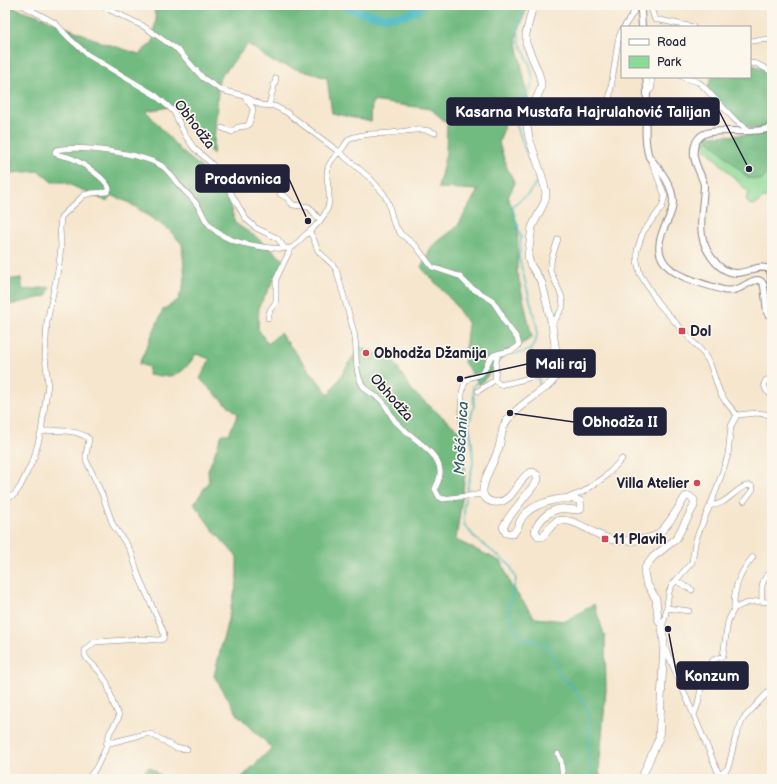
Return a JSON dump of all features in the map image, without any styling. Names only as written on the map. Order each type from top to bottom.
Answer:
[{"type":"main road","points":[[533,5],[526,39],[528,50],[539,74],[541,88],[527,127],[546,192],[545,201],[532,227],[528,256],[530,264],[542,283],[552,325],[558,365],[555,378],[545,388],[515,411],[503,426],[499,448],[483,486],[483,494],[489,501],[497,502],[511,495],[528,473],[533,472],[537,475],[538,480],[509,517],[503,527],[506,533],[510,535],[515,532],[521,518],[532,508],[566,498],[580,501],[581,508],[579,510],[558,509],[548,514],[535,531],[538,536],[543,536],[556,521],[566,520],[608,539],[617,541],[649,539],[655,537],[665,528],[685,498],[689,496],[694,500],[694,506],[676,539],[654,557],[645,568],[644,572],[646,582],[656,599],[658,619],[662,626],[664,644],[660,738],[641,779]]},
{"type":"street","name":"Obhodža","points":[[22,5],[55,23],[88,55],[155,95],[169,107],[174,112],[185,135],[194,148],[212,164],[224,180],[251,224],[277,238],[288,248]]},
{"type":"street","points":[[100,5],[143,26],[178,50],[203,78],[221,90],[244,96],[261,105],[269,105],[286,112],[339,152],[370,178],[384,194],[388,202],[394,224],[398,231],[416,246],[432,267],[459,276],[470,288],[492,300],[502,315],[504,321],[517,338],[519,345],[517,348],[495,354],[491,357],[482,374],[468,378],[463,386],[461,424]]},
{"type":"street","points":[[625,26],[637,7],[642,5]]},
{"type":"street","points":[[642,5],[642,26]]},
{"type":"street","points":[[650,5],[655,20],[688,26]]},
{"type":"street","points":[[604,116],[610,95],[618,41],[621,32]]},
{"type":"street","points":[[751,41],[771,39]]},
{"type":"street","points":[[751,63],[757,64],[772,72]]},
{"type":"street","points":[[269,105],[276,78]]},
{"type":"street","points":[[646,78],[647,149],[649,158],[665,196],[662,207],[643,232],[637,250],[638,268],[658,303],[704,354],[710,364],[720,393],[737,415]]},
{"type":"street","points":[[647,94],[652,88],[652,78]]},
{"type":"street","points":[[685,78],[698,82],[702,85],[736,121],[750,131]]},
{"type":"street","points":[[222,128],[232,132],[238,127],[247,126],[249,124],[253,110],[244,96]]},
{"type":"street","points":[[772,128],[750,131],[709,132],[700,137],[696,143],[694,153],[694,160],[703,179],[704,185],[701,235],[709,255],[720,267],[737,274],[764,268],[769,269],[771,275],[772,299]]},
{"type":"street","points":[[268,318],[270,310],[276,302],[276,279],[288,248],[310,233],[326,213],[329,205],[330,191],[327,181],[327,171],[330,163],[350,138],[356,136],[398,133],[417,129],[428,130],[435,133]]},
{"type":"street","points":[[5,500],[15,494],[20,487],[34,458],[40,432],[48,384],[45,356],[47,322],[59,265],[61,218],[84,195],[92,192],[107,192],[109,189],[108,185],[91,170],[71,158],[56,154],[56,150],[63,148],[95,149],[127,154],[157,164],[166,170],[195,202],[206,221],[221,235],[245,245],[288,248]]},
{"type":"street","points":[[649,158],[672,190],[673,210],[662,233],[658,247],[659,254],[664,263],[679,275],[723,290],[735,290],[756,280],[762,281],[764,286],[766,310],[771,315]]},
{"type":"street","points":[[280,194],[287,198],[293,205],[309,207],[320,220]]},
{"type":"street","name":"Obhodža","points":[[310,233],[314,237],[320,252],[336,269],[354,332],[357,367],[364,387],[386,406],[396,423],[417,439],[433,456],[441,473],[436,489],[439,497],[443,499],[483,494]]},
{"type":"street","points":[[552,325],[563,307],[562,297],[550,270],[552,257],[558,239]]},
{"type":"street","points":[[498,354],[496,362],[496,380],[500,385],[542,373],[547,368],[555,341]]},
{"type":"street","points":[[772,379],[766,380],[764,384],[766,390],[772,396]]},
{"type":"street","points":[[478,391],[496,380]]},
{"type":"street","points":[[737,415],[757,413],[772,415]]},
{"type":"street","points":[[662,626],[666,618],[669,592],[692,562],[695,544],[728,455],[731,426],[737,415]]},
{"type":"street","points":[[40,432],[47,430],[73,432],[86,436],[89,439],[86,460],[102,494],[113,525],[132,554],[139,577],[158,616],[164,634],[163,638],[159,640],[142,639],[95,642],[84,650],[86,659],[107,683],[112,703],[119,716],[110,732],[97,765],[88,779]]},
{"type":"street","points":[[566,498],[583,492],[605,477],[622,459]]},
{"type":"street","points":[[710,505],[715,506],[720,504],[744,486],[751,485],[753,489],[744,501]]},
{"type":"street","points":[[694,715],[701,688],[711,663],[713,660],[723,656],[728,621],[734,609],[737,584],[743,570],[753,557]]},
{"type":"street","points":[[762,600],[762,584],[768,575],[772,575]]},
{"type":"street","points":[[676,581],[692,590]]},
{"type":"street","points":[[734,609],[762,600],[772,603]]},
{"type":"street","points":[[667,608],[689,611]]},
{"type":"street","points":[[664,644],[720,777],[727,769],[735,739],[743,719],[772,688]]},
{"type":"street","points":[[106,744],[145,734],[151,734],[176,748],[187,749]]},
{"type":"street","points":[[558,754],[561,761],[563,779]]},
{"type":"green space","points":[[5,5],[37,15],[104,43],[139,54],[153,42],[156,19],[153,5],[528,5],[516,38],[529,103],[507,117],[499,143],[507,168],[515,183],[508,197],[518,225],[517,271],[532,338],[507,352],[480,385],[464,362],[468,324],[454,303],[421,267],[432,246],[457,227],[478,190],[438,188],[446,154],[447,123],[431,109],[372,101],[371,122],[332,113],[327,78],[273,62],[248,44],[219,79],[213,154],[169,107],[146,111],[181,151],[212,176],[229,202],[235,223],[256,237],[285,261],[259,306],[258,329],[268,344],[280,333],[329,395],[359,347],[392,359],[413,392],[465,436],[465,475],[456,540],[502,562],[510,584],[535,618],[566,621],[594,604],[605,637],[606,690],[599,771],[601,779],[240,779],[272,748],[238,715],[214,676],[237,583],[237,557],[213,530],[194,504],[209,481],[208,471],[222,434],[229,434],[238,414],[200,379],[210,359],[196,354],[191,362],[181,372],[171,376],[148,375],[149,367],[139,364],[163,310],[178,300],[185,278],[182,244],[169,230],[128,202],[113,196],[106,201],[64,182],[52,182],[39,171],[11,173],[5,176]]},
{"type":"green space","points":[[751,64],[772,72],[772,126],[755,129],[745,126],[734,117],[707,88],[712,78],[751,78]]},
{"type":"green space","points":[[772,131],[772,172],[761,180],[748,178],[705,136],[750,135]]},
{"type":"green space","points":[[772,136],[772,198],[763,198],[756,204],[750,205],[746,199],[749,193],[702,145],[705,141],[752,139]]},
{"type":"green space","points":[[21,278],[23,290],[50,287],[47,296],[5,306],[5,280]]},
{"type":"green space","points":[[149,767],[166,779],[135,779]]},
{"type":"waterway","points":[[343,5],[352,9],[384,17],[405,15],[423,5]]},
{"type":"waterway","name":"Mošćanica","points":[[501,355],[516,354],[528,351],[532,348],[537,336],[537,327],[519,258],[521,237],[512,206],[528,194],[537,182],[536,172],[525,150],[514,117],[519,104],[531,88],[533,80],[530,65],[519,41],[518,24],[525,5]]},
{"type":"waterway","points":[[531,349],[538,372]]},
{"type":"waterway","name":"Mošćanica","points":[[488,368],[495,360]]},
{"type":"waterway","name":"Mošćanica","points":[[466,494],[473,463],[469,424],[474,405],[473,387],[482,375]]},
{"type":"waterway","points":[[538,377],[540,388]]},
{"type":"waterway","name":"Mošćanica","points":[[465,498],[464,524],[475,538],[510,565],[516,579],[509,607],[513,625],[521,638],[548,645],[560,677],[572,685],[586,706],[591,722],[588,746],[591,779]]},
{"type":"place","name":"Kasarna Mustafa Hajrulahović Talijan","points":[[749,169]]},
{"type":"place","name":"Prodavnica","points":[[308,221]]},
{"type":"place","name":"Dol","points":[[682,331]]},
{"type":"place","name":"Obhodža Džamija","points":[[366,353]]},
{"type":"place","name":"Mali raj","points":[[460,379]]},
{"type":"place","name":"Obhodža II","points":[[510,413]]},
{"type":"place","name":"Villa Atelier","points":[[697,483]]},
{"type":"place","name":"11 Plavih","points":[[605,539]]},
{"type":"place","name":"Konzum","points":[[668,629]]}]
